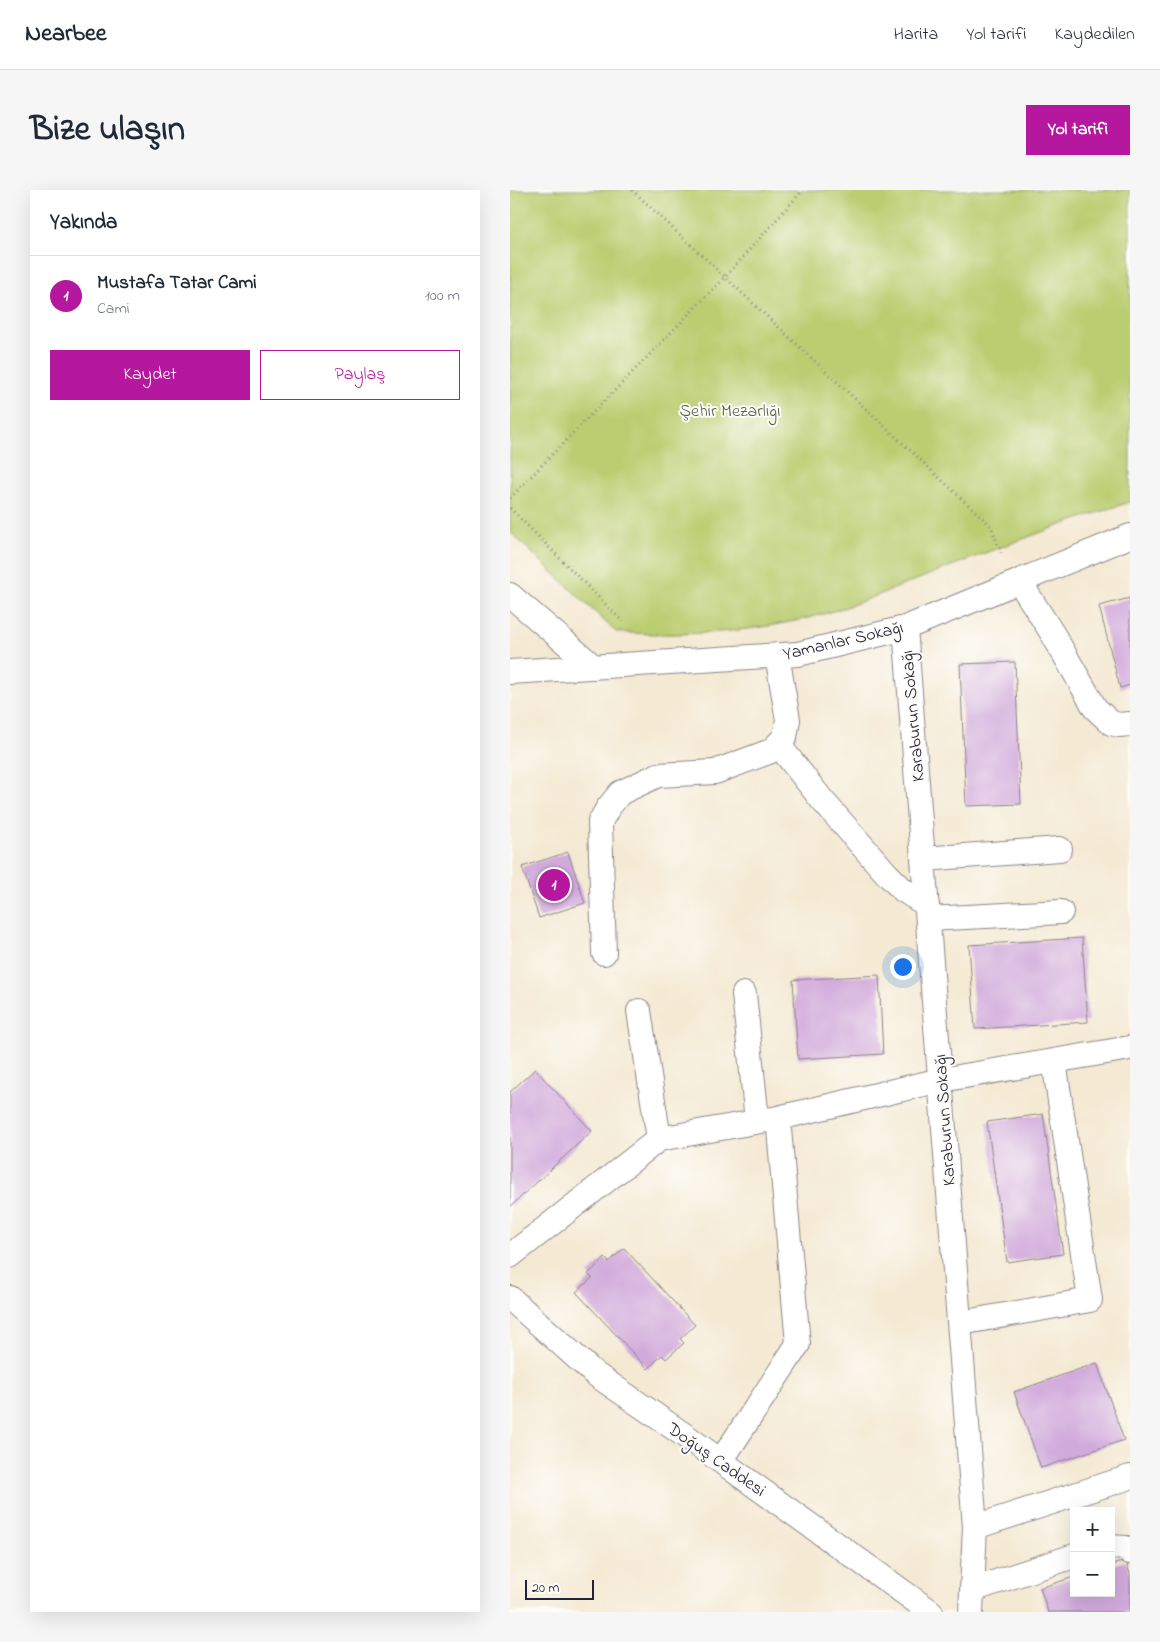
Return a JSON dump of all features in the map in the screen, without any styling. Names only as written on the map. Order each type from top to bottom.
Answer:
[{"type":"street","name":"Yamanlar Sokağı","points":[[510,672],[798,654],[904,628],[1130,536]]},
{"type":"street","points":[[1020,581],[1095,708],[1111,723],[1119,725],[1130,724]]},
{"type":"street","points":[[510,595],[594,667]]},
{"type":"street","name":"Karaburun Sokağı","points":[[904,628],[976,1527],[972,1601]]},
{"type":"street","points":[[604,953],[600,822],[608,808],[620,793],[658,775],[715,772],[771,751],[785,737],[788,720],[777,655]]},
{"type":"street","points":[[778,744],[822,800],[887,874],[928,912],[1061,912]]},
{"type":"street","points":[[923,858],[1060,849]]},
{"type":"street","points":[[721,1461],[798,1344],[767,1120],[744,994]]},
{"type":"street","points":[[639,1010],[659,1139]]},
{"type":"street","points":[[510,1256],[659,1139],[767,1120],[941,1080],[1130,1048]]},
{"type":"street","points":[[960,1323],[1090,1300],[1054,1061]]},
{"type":"street","name":"Doğuş Caddesi","points":[[510,1298],[595,1374],[721,1461],[931,1612]]},
{"type":"street","points":[[976,1527],[1130,1477]]},
{"type":"street","points":[[1115,1547],[1126,1548],[1130,1552]]},
{"type":"street","points":[[972,1601],[1070,1558]]},
{"type":"path","points":[[632,190],[991,526],[1001,553]]},
{"type":"path","points":[[510,498],[725,277],[803,190]]},
{"type":"path","points":[[510,508],[623,622]]},
{"type":"green space","name":"Şehir Mezarlığı","points":[[510,190],[1130,190],[1130,502],[967,560],[860,602],[808,618],[760,627],[688,634],[616,632],[510,532]]},
{"type":"building","points":[[1130,598],[1130,685],[1120,688],[1099,606]]},
{"type":"building","points":[[1015,662],[1021,804],[966,806],[960,664]]},
{"type":"building","points":[[568,852],[585,903],[539,918],[522,867]]},
{"type":"building","points":[[1082,938],[1088,1022],[975,1029],[969,945]]},
{"type":"building","points":[[879,975],[883,1054],[798,1059],[793,980]]},
{"type":"building","points":[[535,1069],[592,1131],[510,1207],[510,1092]]},
{"type":"building","points":[[1043,1114],[1063,1254],[1007,1262],[987,1122]]},
{"type":"building","points":[[624,1248],[695,1325],[680,1339],[684,1343],[666,1359],[662,1355],[648,1369],[576,1292],[592,1278],[588,1274],[605,1258],[609,1262]]},
{"type":"building","points":[[1097,1363],[1124,1440],[1041,1468],[1014,1392]]},
{"type":"building","points":[[1126,1561],[1130,1574],[1130,1612],[1048,1612],[1040,1588],[1070,1578],[1070,1597],[1115,1597],[1115,1564]]},
{"type":"place","name":"Mustafa Tatar Cami","points":[[554,885]]}]
